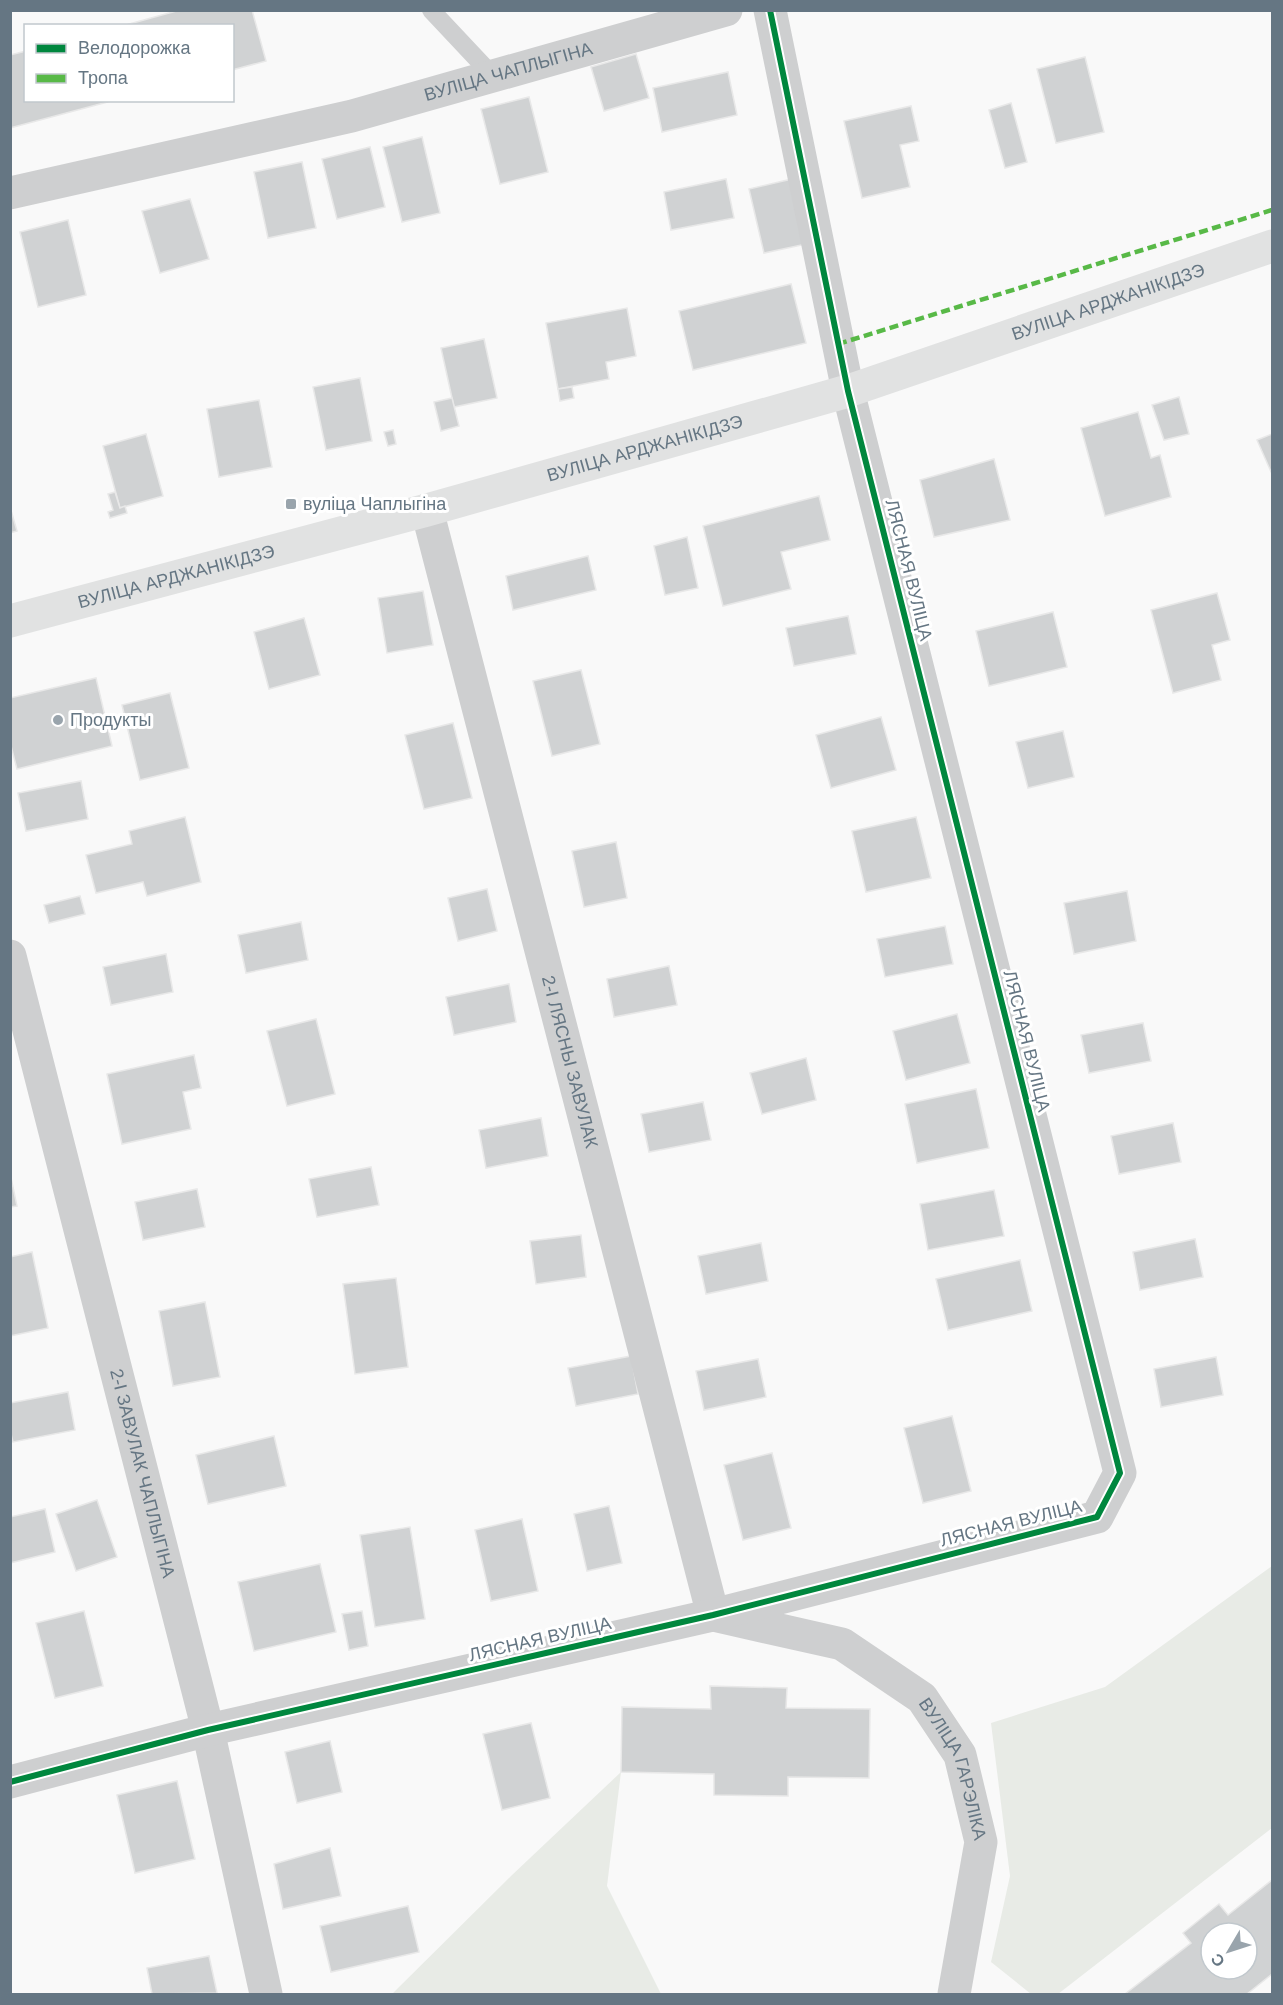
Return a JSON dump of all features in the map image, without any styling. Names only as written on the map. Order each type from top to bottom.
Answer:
[{"type":"main road","name":"ВУЛІЦА АРДЖАНІКІДЗЭ","points":[[10,621],[427,510],[848,391],[1272,246]]},
{"type":"street","name":"ВУЛІЦА ЧАПЛЫГІНА","points":[[10,193],[352,116],[726,10]]},
{"type":"street","name":"ЛЯСНАЯ ВУЛІЦА","points":[[10,1782],[208,1730],[713,1615],[1097,1517],[1120,1473],[848,391],[770,10]]},
{"type":"street","name":"2-І ЛЯСНЫ ЗАВУЛАК","points":[[427,510],[713,1615]]},
{"type":"street","name":"2-І ЗАВУЛАК ЧАПЛЫГІНА","points":[[10,956],[16,1000],[208,1730],[266,1995]]},
{"type":"street","name":"ВУЛІЦА ГАРЭЛІКА","points":[[713,1615],[842,1644],[922,1698],[960,1755],[981,1842],[954,1995]]},
{"type":"lane","points":[[431,10],[493,76]]},
{"type":"shaded area","points":[[1272,1566],[1272,1828],[1058,1994],[1031,1994],[991,1962],[1010,1876],[991,1723],[1105,1687]]},
{"type":"shaded area","points":[[621,1772],[607,1886],[661,1994],[392,1994],[511,1876]]},
{"type":"building","points":[[180,10],[252,10],[266,61],[234,69],[234,24],[129,24]]},
{"type":"building","points":[[24,52],[24,102],[108,102],[10,128],[10,55]]},
{"type":"building","points":[[636,54],[649,98],[604,111],[591,67]]},
{"type":"building","points":[[1085,57],[1104,132],[1056,143],[1037,69]]},
{"type":"building","points":[[728,72],[737,115],[662,132],[653,88]]},
{"type":"building","points":[[529,97],[548,172],[500,184],[481,109]]},
{"type":"building","points":[[1011,103],[1027,162],[1005,168],[989,110]]},
{"type":"building","points":[[911,106],[919,141],[900,145],[910,187],[862,198],[844,121]]},
{"type":"building","points":[[422,137],[440,213],[402,222],[383,147]]},
{"type":"building","points":[[370,147],[385,207],[337,219],[322,159]]},
{"type":"building","points":[[302,162],[316,228],[268,238],[254,172]]},
{"type":"building","points":[[796,178],[811,243],[764,253],[749,189]]},
{"type":"building","points":[[726,179],[734,218],[671,230],[664,192]]},
{"type":"building","points":[[190,199],[209,259],[160,273],[142,211]]},
{"type":"building","points":[[68,220],[86,295],[38,307],[20,232]]},
{"type":"building","points":[[791,284],[806,343],[693,370],[679,311]]},
{"type":"building","points":[[627,308],[636,356],[606,362],[609,379],[558,389],[546,323]]},
{"type":"building","points":[[484,339],[497,398],[454,407],[441,348]]},
{"type":"building","points":[[360,378],[372,441],[326,450],[313,387]]},
{"type":"building","points":[[572,387],[574,398],[560,401],[558,389]]},
{"type":"building","points":[[1179,397],[1189,434],[1164,440],[1152,405]]},
{"type":"building","points":[[452,398],[459,426],[441,431],[434,402]]},
{"type":"building","points":[[259,400],[272,467],[219,477],[207,409]]},
{"type":"building","points":[[1138,412],[1151,458],[1160,455],[1171,497],[1105,516],[1081,428]]},
{"type":"building","points":[[393,430],[396,444],[388,446],[384,432]]},
{"type":"building","points":[[146,434],[163,496],[120,508],[103,446]]},
{"type":"building","points":[[1272,434],[1272,474],[1257,440]]},
{"type":"building","points":[[994,459],[1010,520],[934,537],[920,480]]},
{"type":"building","points":[[115,492],[120,508],[125,506],[127,513],[110,518],[108,512],[113,510],[108,494]]},
{"type":"building","points":[[819,496],[830,540],[781,552],[791,589],[723,606],[703,526]]},
{"type":"building","points":[[10,507],[17,531],[10,533]]},
{"type":"building","points":[[687,537],[698,588],[665,595],[654,546]]},
{"type":"building","points":[[588,556],[596,590],[513,610],[506,576]]},
{"type":"building","points":[[423,591],[433,645],[387,653],[378,598]]},
{"type":"building","points":[[1217,593],[1230,640],[1212,645],[1221,680],[1173,693],[1151,610]]},
{"type":"building","points":[[1053,612],[1067,667],[989,686],[976,631]]},
{"type":"building","points":[[848,616],[856,654],[794,666],[786,628]]},
{"type":"building","points":[[304,618],[320,675],[269,689],[254,632]]},
{"type":"building","points":[[581,670],[600,744],[552,756],[533,681]]},
{"type":"building","name":"Продукты","points":[[96,678],[112,746],[17,769],[10,742],[10,698]]},
{"type":"building","points":[[170,693],[189,768],[140,780],[122,705]]},
{"type":"building","points":[[881,717],[896,770],[831,788],[816,735]]},
{"type":"building","points":[[453,723],[472,798],[424,809],[405,735]]},
{"type":"building","points":[[1063,731],[1074,777],[1028,788],[1016,742]]},
{"type":"building","points":[[81,781],[88,819],[26,831],[18,793]]},
{"type":"building","points":[[185,817],[201,882],[147,896],[143,882],[96,893],[86,855],[132,844],[129,831]]},
{"type":"building","points":[[916,817],[931,878],[866,892],[852,831]]},
{"type":"building","points":[[616,842],[627,898],[584,907],[572,851]]},
{"type":"building","points":[[487,889],[497,931],[458,941],[448,898]]},
{"type":"building","points":[[1127,891],[1136,941],[1074,954],[1064,903]]},
{"type":"building","points":[[80,896],[85,914],[49,923],[44,905]]},
{"type":"building","points":[[301,922],[308,960],[246,973],[238,935]]},
{"type":"building","points":[[945,926],[953,964],[885,977],[877,939]]},
{"type":"building","points":[[166,954],[173,992],[111,1005],[103,967]]},
{"type":"building","points":[[669,966],[677,1005],[614,1017],[607,979]]},
{"type":"building","points":[[509,984],[516,1022],[454,1035],[446,997]]},
{"type":"building","points":[[957,1014],[970,1063],[906,1080],[893,1031]]},
{"type":"building","points":[[316,1019],[335,1094],[287,1106],[267,1031]]},
{"type":"building","points":[[1143,1023],[1151,1061],[1089,1073],[1081,1035]]},
{"type":"building","points":[[194,1055],[201,1088],[183,1092],[191,1129],[122,1144],[107,1074]]},
{"type":"building","points":[[806,1058],[816,1100],[762,1114],[750,1073]]},
{"type":"building","points":[[976,1089],[989,1148],[917,1163],[905,1104]]},
{"type":"building","points":[[703,1102],[711,1140],[649,1152],[641,1114]]},
{"type":"building","points":[[541,1118],[548,1156],[486,1168],[479,1130]]},
{"type":"building","points":[[1173,1123],[1181,1162],[1119,1174],[1111,1136]]},
{"type":"building","points":[[371,1167],[379,1205],[317,1217],[309,1179]]},
{"type":"building","points":[[10,1173],[17,1206],[10,1207]]},
{"type":"building","points":[[197,1189],[205,1227],[143,1240],[135,1202]]},
{"type":"building","points":[[994,1190],[1004,1236],[928,1250],[920,1204]]},
{"type":"building","points":[[581,1235],[586,1277],[536,1284],[530,1241]]},
{"type":"building","points":[[1195,1239],[1203,1277],[1140,1290],[1133,1252]]},
{"type":"building","points":[[761,1243],[768,1281],[706,1294],[698,1256]]},
{"type":"building","points":[[32,1252],[48,1328],[10,1336],[10,1257]]},
{"type":"building","points":[[1020,1260],[1032,1311],[948,1330],[936,1279]]},
{"type":"building","points":[[396,1278],[408,1367],[355,1374],[343,1284]]},
{"type":"building","points":[[205,1302],[220,1377],[173,1386],[159,1311]]},
{"type":"building","points":[[631,1356],[638,1394],[576,1406],[568,1368]]},
{"type":"building","points":[[1216,1357],[1223,1395],[1161,1407],[1154,1369]]},
{"type":"building","points":[[758,1359],[766,1397],[704,1410],[696,1371]]},
{"type":"building","points":[[68,1392],[75,1430],[13,1442],[10,1430],[10,1403]]},
{"type":"building","points":[[952,1416],[971,1491],[923,1503],[904,1428]]},
{"type":"building","points":[[274,1436],[286,1486],[208,1504],[196,1455]]},
{"type":"building","points":[[772,1453],[791,1528],[743,1540],[724,1465]]},
{"type":"building","points":[[97,1500],[117,1557],[76,1571],[56,1514]]},
{"type":"building","points":[[609,1506],[622,1563],[587,1571],[574,1514]]},
{"type":"building","points":[[45,1509],[55,1552],[10,1563],[10,1517]]},
{"type":"building","points":[[522,1519],[538,1591],[491,1601],[475,1530]]},
{"type":"building","points":[[410,1527],[425,1619],[375,1627],[360,1535]]},
{"type":"building","points":[[320,1564],[336,1632],[254,1651],[238,1582]]},
{"type":"building","points":[[84,1611],[103,1686],[55,1698],[36,1623]]},
{"type":"building","points":[[362,1611],[368,1646],[349,1650],[342,1614]]},
{"type":"building","points":[[710,1686],[787,1688],[786,1708],[870,1709],[869,1778],[788,1777],[788,1796],[714,1795],[714,1774],[621,1772],[622,1707],[711,1709]]},
{"type":"building","points":[[531,1723],[550,1798],[502,1810],[483,1734]]},
{"type":"building","points":[[330,1741],[342,1792],[297,1803],[285,1752]]},
{"type":"building","points":[[177,1781],[195,1859],[135,1873],[117,1795]]},
{"type":"building","points":[[330,1848],[341,1896],[283,1909],[274,1864]]},
{"type":"building","points":[[1272,1880],[1272,1974],[1247,1994],[1125,1994],[1191,1943],[1183,1933],[1219,1904],[1228,1915]]},
{"type":"building","points":[[408,1906],[419,1952],[331,1972],[320,1926]]},
{"type":"building","points":[[209,1956],[217,1993],[152,1994],[147,1968]]},
{"type":"marked path","points":[[838,344],[1272,210]]},
{"type":"cycle path","points":[[10,1782],[208,1730],[713,1615],[1097,1517],[1120,1473],[848,391],[770,10]]},
{"type":"place","name":"вуліца Чаплыгіна","points":[[291,504]]},
{"type":"place","name":"Продукты","points":[[58,720]]}]
